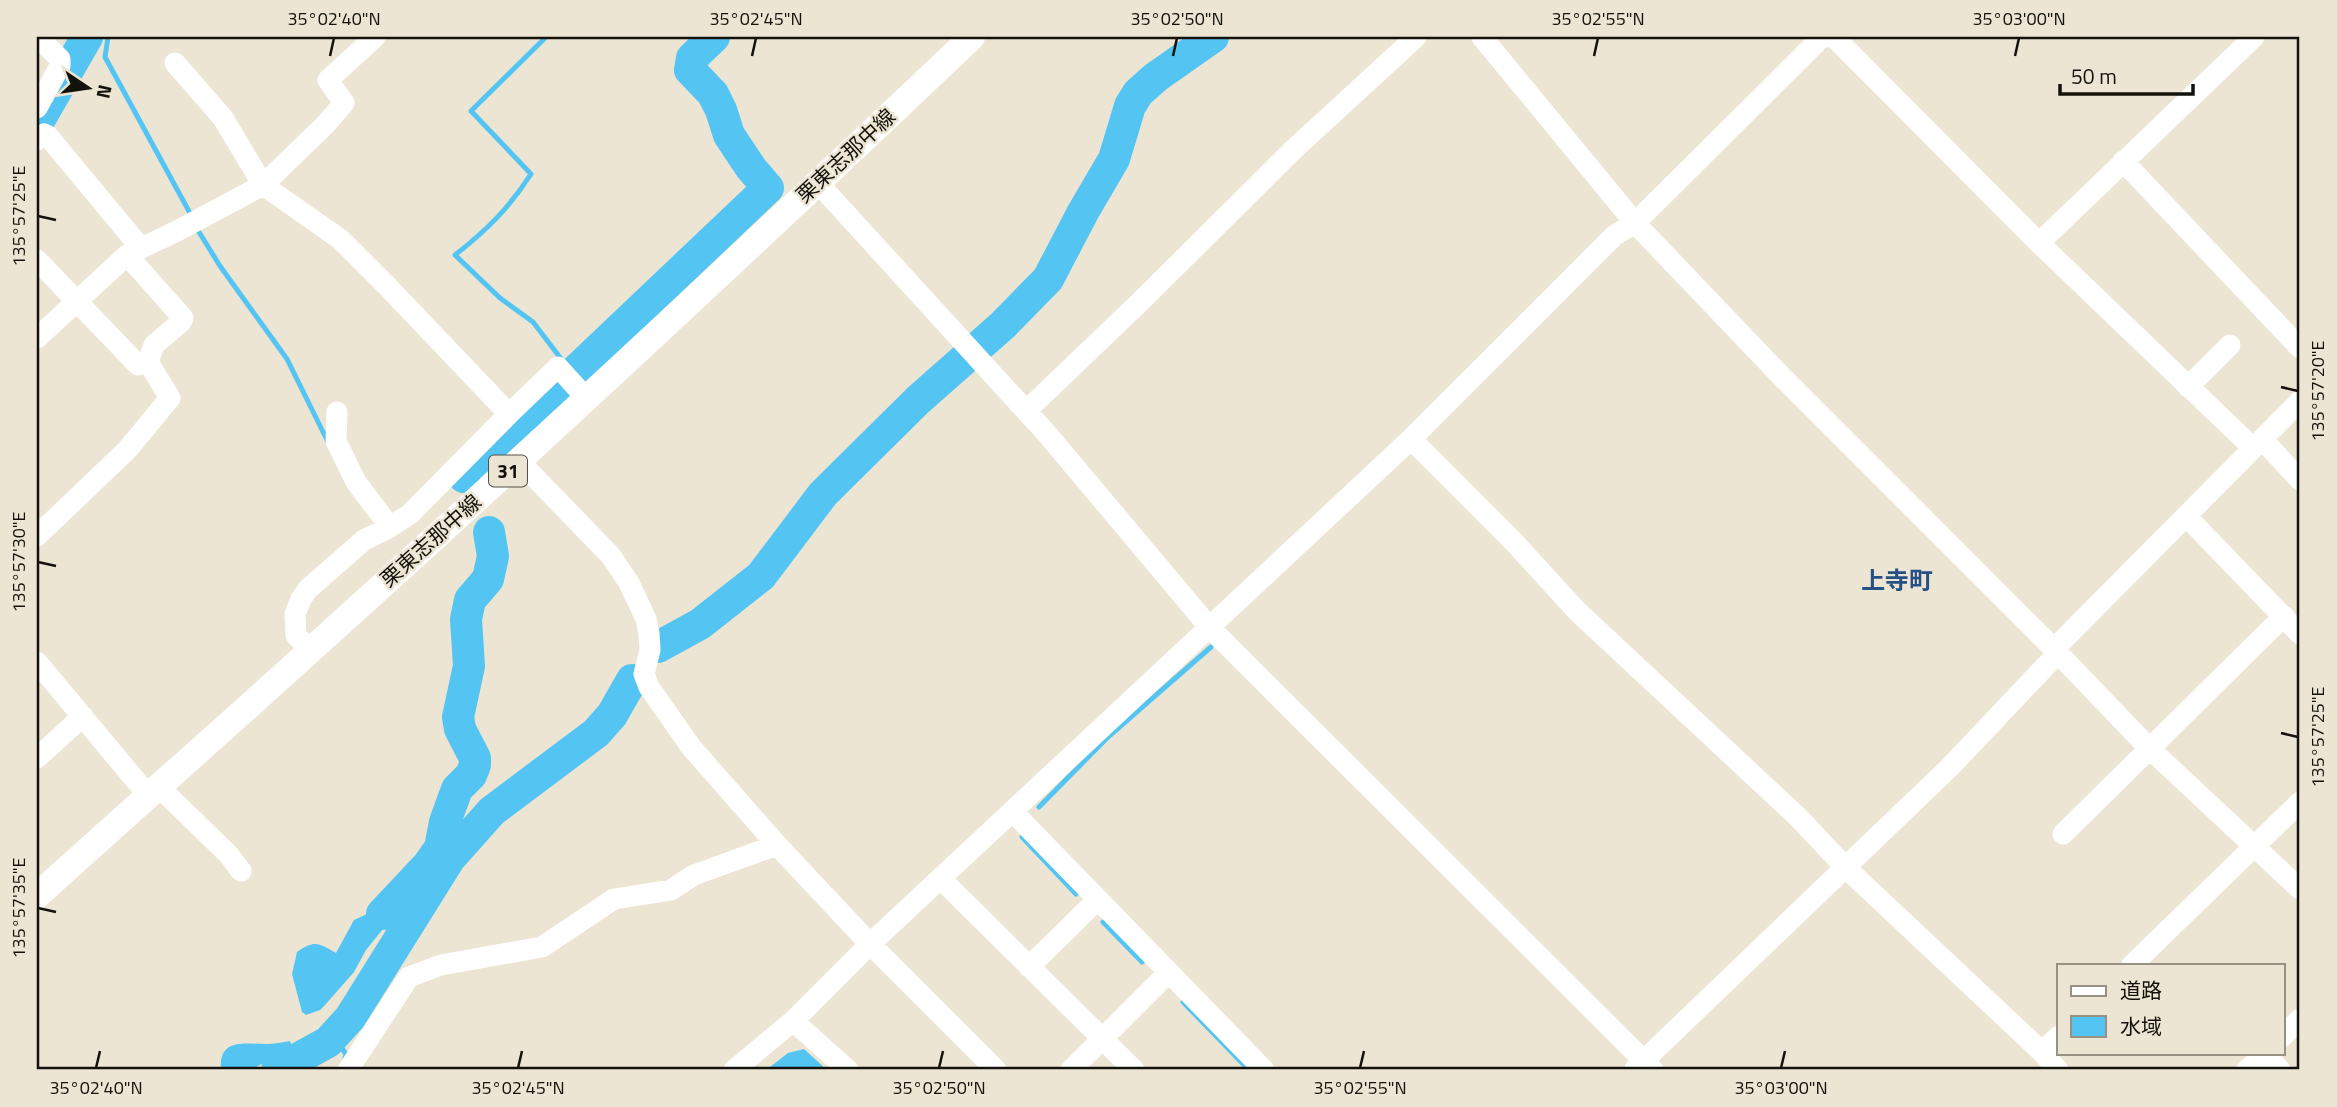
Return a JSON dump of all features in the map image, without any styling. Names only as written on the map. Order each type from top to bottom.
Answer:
[{"type":"main road","name":"栗東志那中線","points":[[37,897],[587,399],[972,37]]},
{"type":"street","points":[[37,108],[60,66],[60,59],[38,37]]},
{"type":"street","points":[[37,338],[134,251],[177,232],[263,185],[344,103],[328,80],[374,37]]},
{"type":"street","points":[[1026,411],[1293,150],[1416,37]]},
{"type":"street","points":[[1482,37],[1635,223],[1783,378],[2149,748],[2300,889]]},
{"type":"street","points":[[734,1070],[793,1021],[870,944],[1411,439],[1615,235],[1635,223],[1820,39],[1826,37]]},
{"type":"street","points":[[1834,37],[2039,243],[2188,387],[2300,480]]},
{"type":"street","points":[[2039,243],[2254,37]]},
{"type":"street","points":[[175,63],[223,118],[263,185],[340,239],[509,414]]},
{"type":"street","points":[[37,536],[128,449],[170,398],[148,362],[153,345],[183,318],[48,136],[38,136]]},
{"type":"street","points":[[2123,161],[2300,348]]},
{"type":"street","points":[[818,183],[1048,435],[1210,628],[1644,1067],[1951,767],[2056,651],[2300,401]]},
{"type":"street","points":[[37,260],[138,365]]},
{"type":"street","points":[[2188,387],[2230,345]]},
{"type":"street","points":[[310,651],[296,635],[295,614],[301,599],[325,572],[364,540],[410,514],[558,367],[587,399]]},
{"type":"street","points":[[337,412],[339,447],[356,482],[390,527]]},
{"type":"street","points":[[1411,439],[1514,542],[1577,611],[1799,818],[1846,868],[2048,1064],[2057,1041]]},
{"type":"street","points":[[519,461],[611,556],[629,583],[646,619],[649,633],[650,650],[644,674],[649,687],[691,747],[777,845],[870,944],[996,1070]]},
{"type":"street","points":[[2187,517],[2300,634]]},
{"type":"street","points":[[2063,834],[2284,616]]},
{"type":"street","points":[[37,662],[83,716],[153,790],[229,855],[241,871]]},
{"type":"street","points":[[37,758],[83,716]]},
{"type":"street","points":[[2133,964],[2300,802]]},
{"type":"street","points":[[1013,812],[1264,1070]]},
{"type":"street","points":[[348,1070],[409,977],[441,965],[542,947],[614,899],[671,890],[694,875],[777,845]]},
{"type":"street","points":[[941,879],[1134,1070]]},
{"type":"street","points":[[1029,967],[1097,900]]},
{"type":"street","points":[[1071,1070],[1168,973]]},
{"type":"street","points":[[2284,1035],[2300,1019]]},
{"type":"street","points":[[793,1021],[848,1070]]},
{"type":"street","points":[[2247,1070],[2264,1054]]},
{"type":"street","points":[[2266,1054],[2280,1070]]},
{"type":"water","points":[[378,909],[387,924],[366,950],[354,972],[325,1005],[306,1015],[302,1012],[292,974],[297,952],[317,944],[336,953],[354,920]]},
{"type":"water","points":[[290,1041],[292,1047],[251,1070],[221,1070],[221,1059],[229,1047]]},
{"type":"water","points":[[804,1049],[827,1070],[766,1070],[788,1053]]},
{"type":"waterway","points":[[37,124],[87,37]]},
{"type":"waterway","points":[[108,37],[105,57],[191,215]]},
{"type":"waterway","points":[[546,37],[471,111],[531,174],[497,218],[455,255],[500,298],[533,322],[562,360]]},
{"type":"waterway","points":[[570,376],[768,188],[729,135],[713,94],[690,70],[692,58],[714,37]]},
{"type":"waterway","points":[[658,647],[700,624],[761,576],[823,494],[918,400],[1003,325],[1048,279],[1114,159],[1130,106],[1138,93],[1213,37]]},
{"type":"waterway","points":[[199,232],[220,266],[287,359],[328,442]]},
{"type":"waterway","points":[[464,477],[462,473],[557,388]]},
{"type":"waterway","points":[[382,914],[428,865],[440,848],[445,822],[457,789],[471,775],[475,765],[475,758],[460,729],[458,717],[469,666],[466,619],[470,600],[488,579],[493,556],[489,532]]},
{"type":"waterway","points":[[1039,807],[1108,737],[1211,647]]},
{"type":"waterway","points":[[277,1070],[328,1042],[350,1018],[450,858],[492,811],[596,733],[612,715],[632,680]]},
{"type":"waterway","points":[[1022,837],[1076,894]]},
{"type":"waterway","points":[[1103,922],[1142,962]]},
{"type":"waterway","points":[[1183,1002],[1249,1070]]},
{"type":"waterway","points":[[334,1037],[346,1054],[345,1058]]},
{"type":"district","name":"上寺町","points":[[1897,581]]}]
